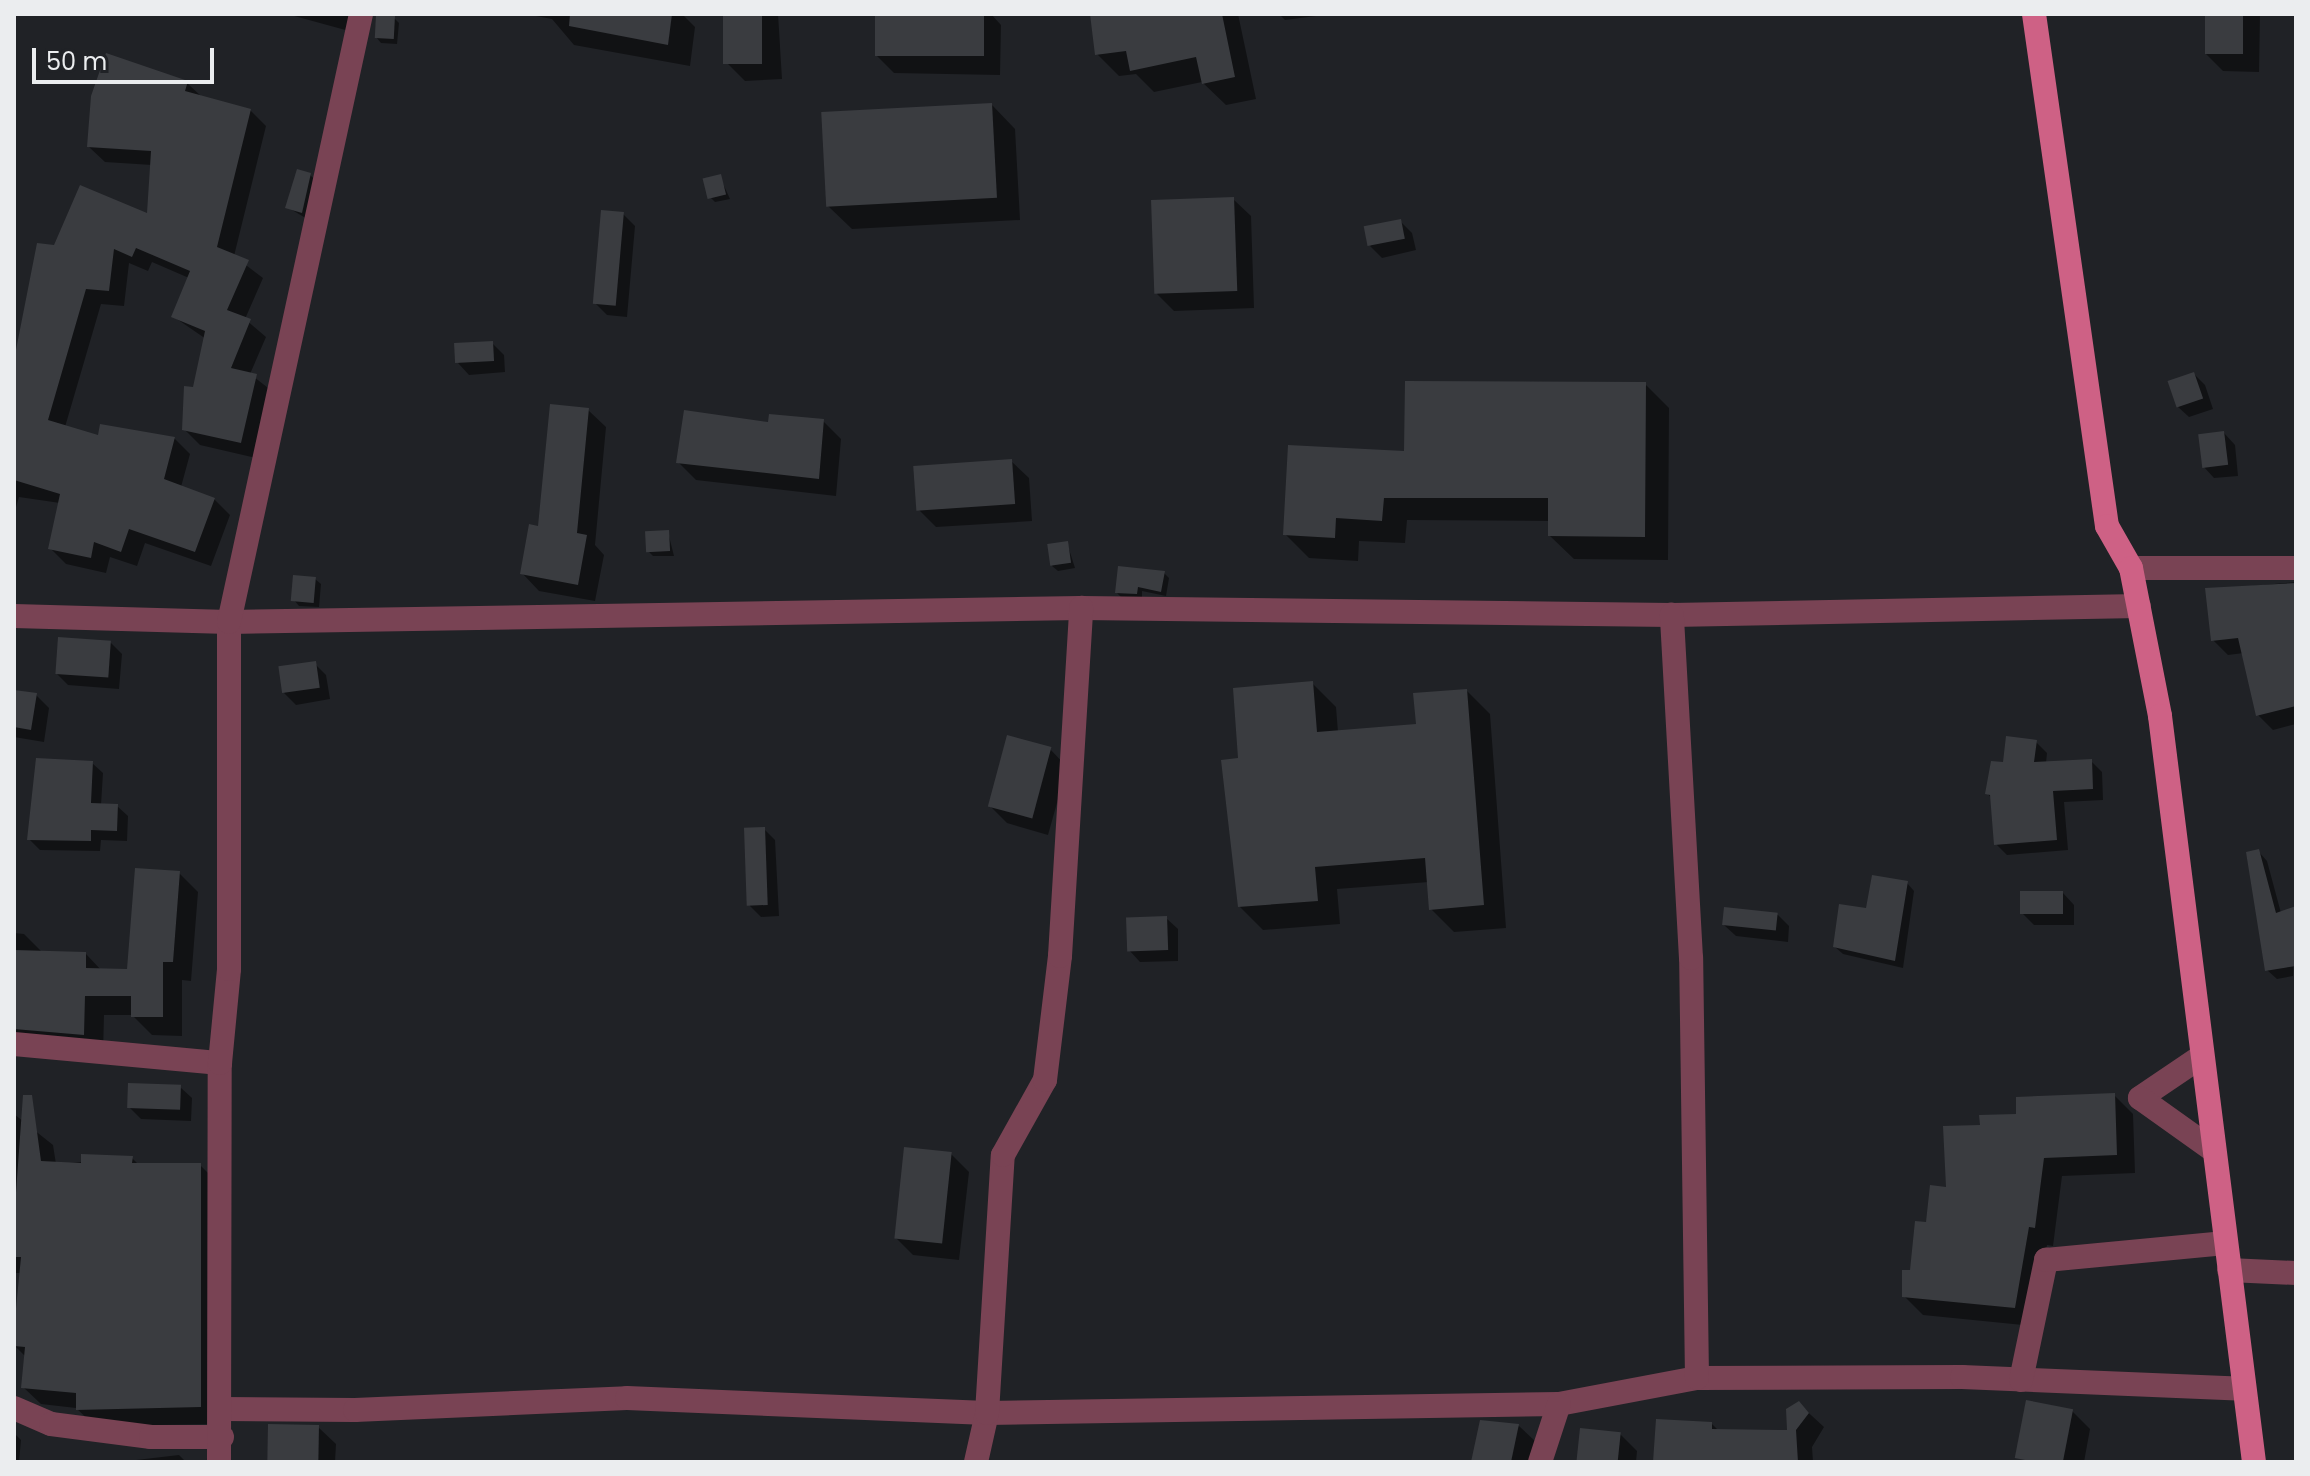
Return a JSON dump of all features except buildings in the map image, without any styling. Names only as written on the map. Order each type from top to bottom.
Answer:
[{"type":"main road","points":[[2034,14],[2107,526],[2131,568],[2160,716],[2254,1462]]},
{"type":"street","points":[[219,1462],[222,1437],[220,1063],[229,969],[229,622],[361,14]]},
{"type":"street","points":[[2131,568],[2296,568]]},
{"type":"street","points":[[14,616],[229,622],[1081,608],[1672,615],[2139,606]]},
{"type":"street","points":[[976,1462],[987,1413],[1003,1155],[1045,1080],[1057,987],[1081,608]]},
{"type":"street","points":[[1672,615],[1691,958],[1697,1378]]},
{"type":"street","points":[[14,1044],[220,1063]]},
{"type":"street","points":[[2202,1056],[2140,1098],[2213,1150]]},
{"type":"street","points":[[2021,1380],[2046,1260],[2225,1243]]},
{"type":"street","points":[[2229,1270],[2296,1273]]},
{"type":"street","points":[[222,1409],[355,1410],[627,1398],[987,1413],[1559,1404],[1697,1378],[2021,1380],[2243,1389]]},
{"type":"street","points":[[1540,1462],[1559,1404]]},
{"type":"street","points":[[14,1408],[51,1424],[151,1437],[222,1437]]}]
